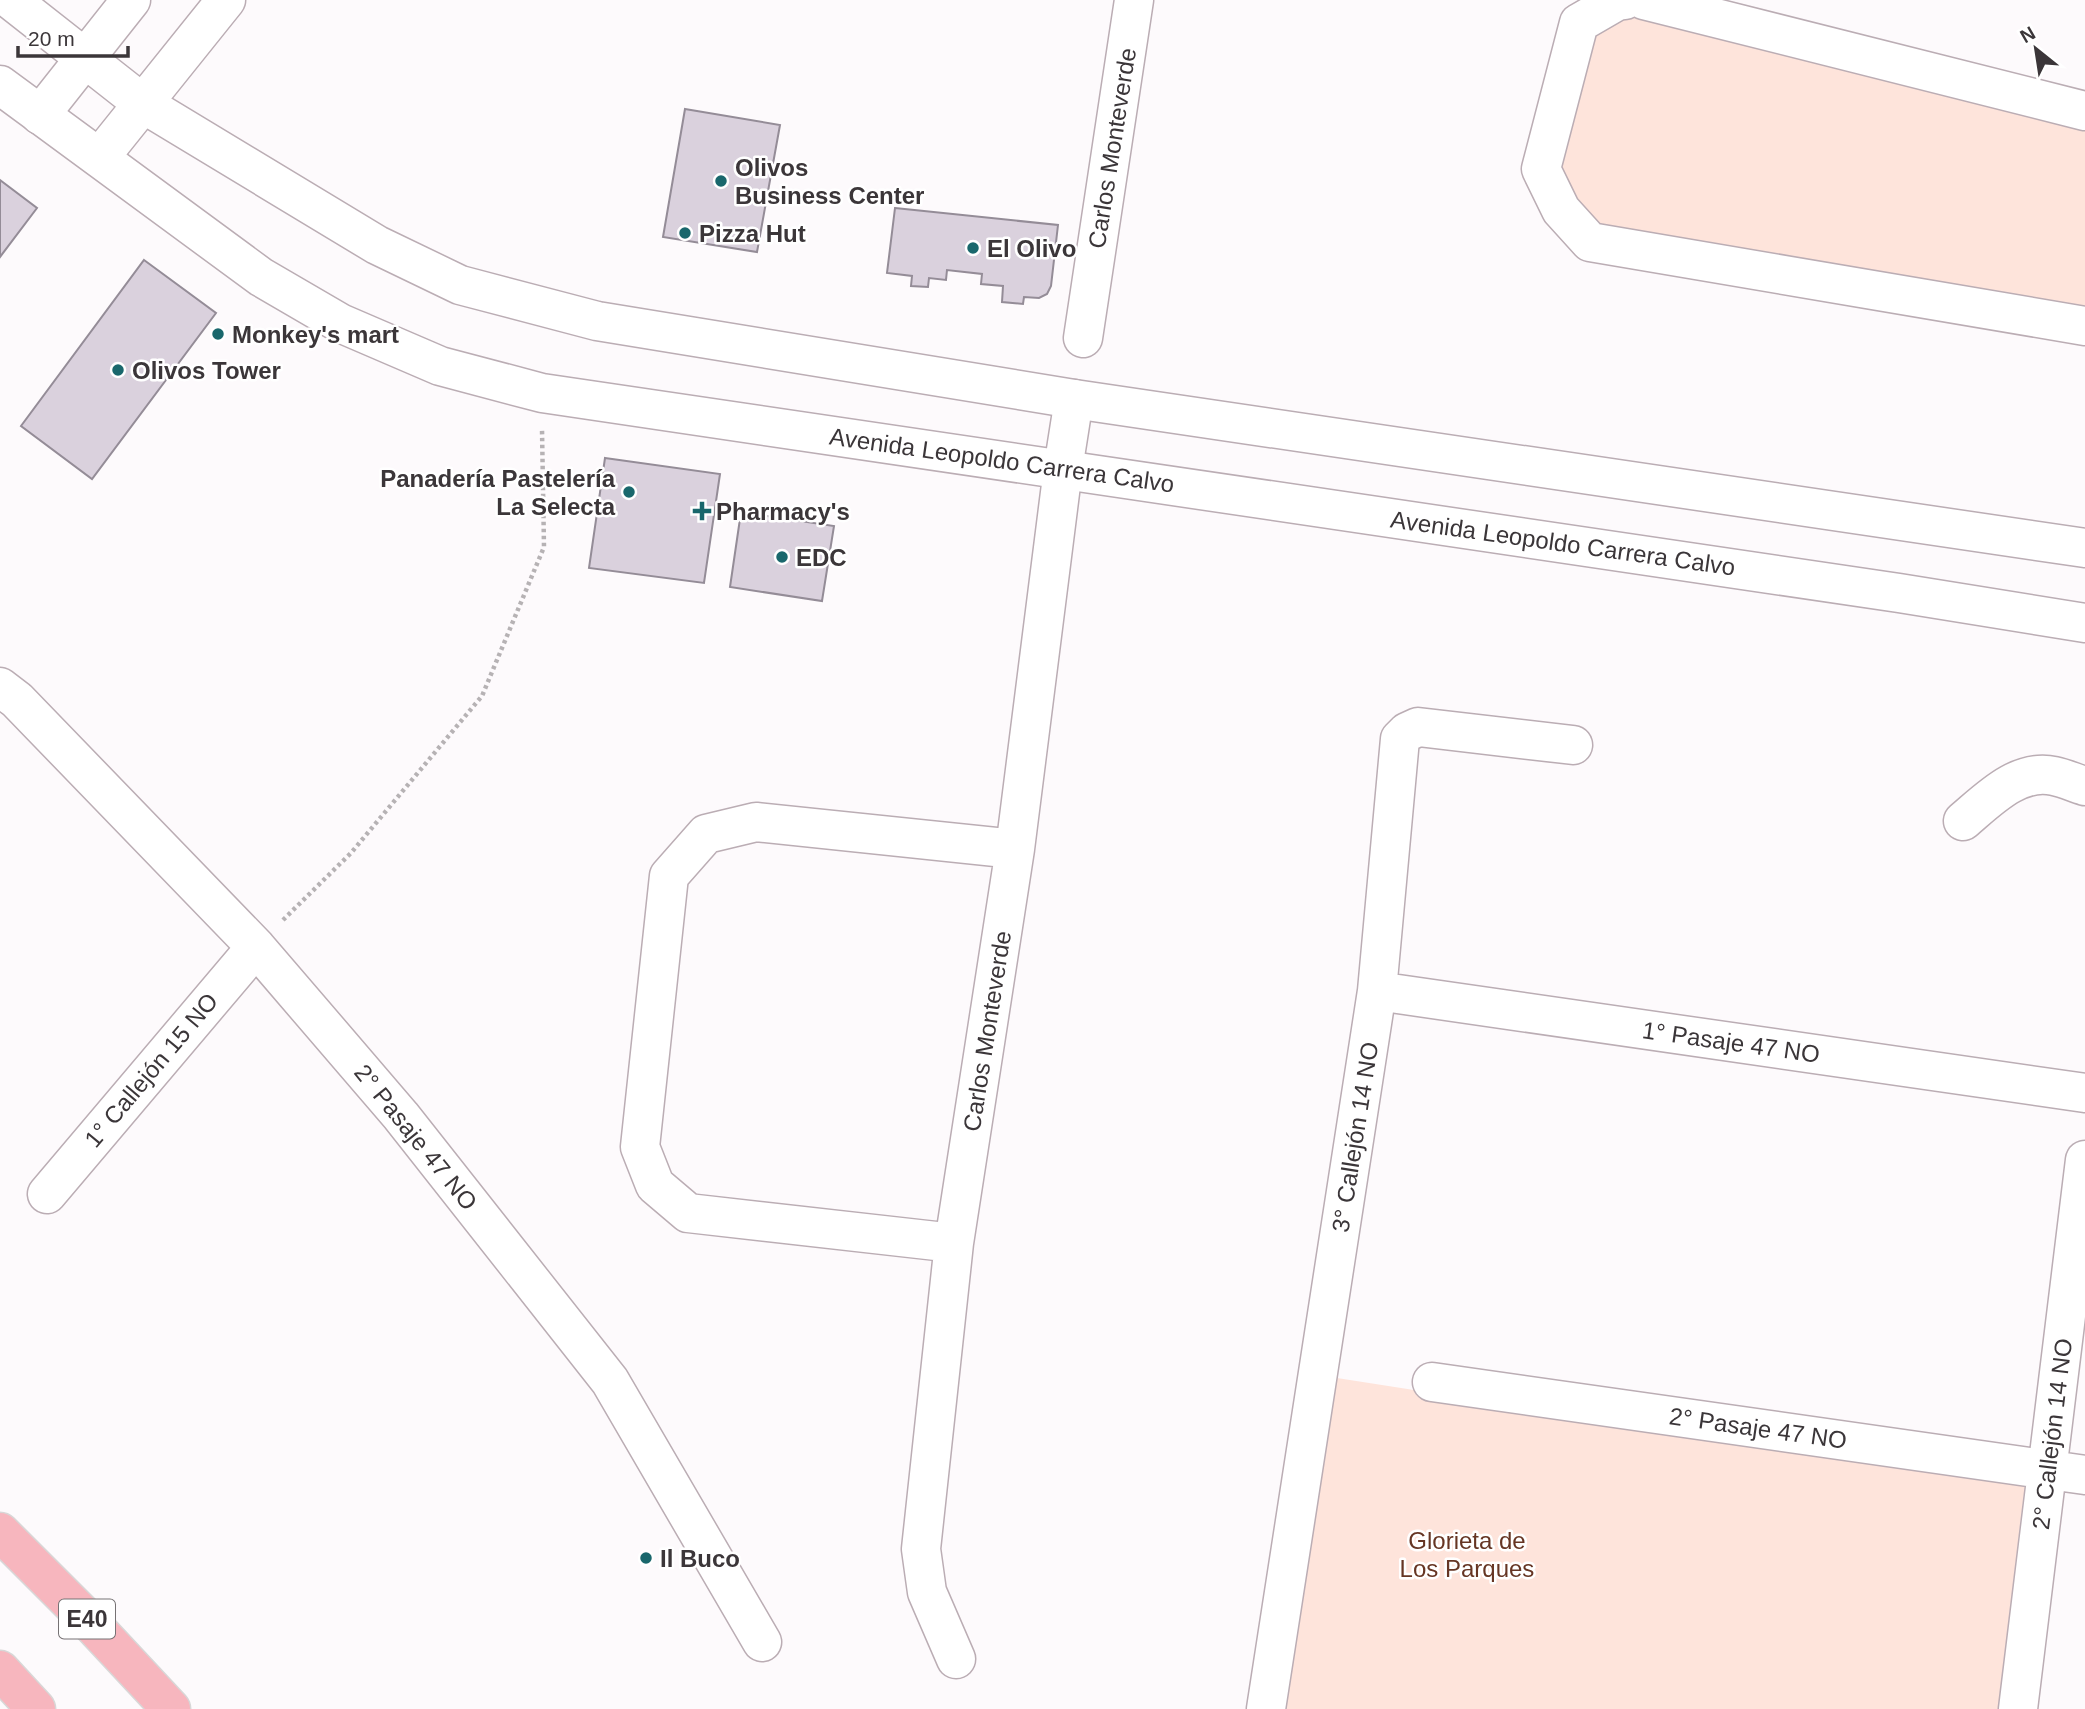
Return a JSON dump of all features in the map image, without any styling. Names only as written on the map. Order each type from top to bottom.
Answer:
[{"type":"highway","name":"E40","points":[[0,1532],[87,1619],[171,1709]]},
{"type":"highway","points":[[0,1670],[36,1709]]},
{"type":"street","points":[[11,0],[142,103],[377,245],[460,285],[597,321],[1074,399],[2085,548]]},
{"type":"street","points":[[40,116],[131,0]]},
{"type":"street","points":[[100,157],[226,0]]},
{"type":"street","name":"Carlos Monteverde","points":[[1083,338],[1134,0]]},
{"type":"street","points":[[1625,0],[1616,1],[1579,23],[1541,169],[1561,210],[1590,242],[2085,326]]},
{"type":"street","points":[[1644,0],[2085,111]]},
{"type":"street","name":"Avenida Leopoldo Carrera Calvo","points":[[0,85],[261,277],[340,323],[440,366],[542,393],[1885,591],[2085,623]]},
{"type":"street","name":"Carlos Monteverde","points":[[956,1659],[927,1592],[921,1549],[954,1243],[1015,849],[1074,399]]},
{"type":"street","name":"2° Pasaje 47 NO","points":[[0,687],[17,700],[256,947],[401,1116],[610,1381],[762,1642]]},
{"type":"street","name":"3° Callejón 14 NO","points":[[1266,1709],[1377,990],[1400,739],[1418,727],[1573,745]]},
{"type":"street","points":[[1963,821],[2003,788],[2025,777],[2051,775],[2085,786]]},
{"type":"street","points":[[954,1243],[688,1213],[655,1185],[640,1147],[669,876],[706,834],[756,822],[1015,849]]},
{"type":"street","name":"1° Callejón 15 NO","points":[[47,1194],[256,947]]},
{"type":"street","name":"1° Pasaje 47 NO","points":[[1377,990],[2085,1093]]},
{"type":"street","name":"2° Callejón 14 NO","points":[[2018,1709],[2085,1160]]},
{"type":"street","name":"2° Pasaje 47 NO","points":[[1432,1382],[2085,1475]]},
{"type":"path","points":[[256,947],[351,853],[482,696],[544,547],[542,393]]},
{"type":"green space","points":[[1617,1],[2085,111],[2085,326],[1590,242],[1541,169],[1579,23]]},
{"type":"green space","name":"Glorieta de Los Parques","points":[[1337,1378],[2025,1485],[1998,1709],[1285,1709]]},
{"type":"building","name":"Olivos Business Center","points":[[685,109],[780,125],[757,252],[663,237]]},
{"type":"building","points":[[0,180],[37,208],[0,257]]},
{"type":"building","name":"El Olivo","points":[[895,208],[1058,225],[1051,286],[1047,294],[1039,298],[1024,297],[1023,304],[1002,302],[1003,286],[981,284],[982,274],[947,270],[946,280],[929,278],[928,287],[911,286],[912,276],[887,273]]},
{"type":"building","name":"Olivos Tower","points":[[144,260],[216,313],[92,479],[21,426]]},
{"type":"building","points":[[605,458],[720,474],[704,583],[589,568]]},
{"type":"building","name":"EDC","points":[[741,512],[834,526],[822,601],[730,587]]},
{"type":"place","name":"Olivos Business Center","points":[[721,181]]},
{"type":"place","name":"Pizza Hut","points":[[685,233]]},
{"type":"place","name":"El Olivo","points":[[973,248]]},
{"type":"place","name":"Monkey's mart","points":[[218,334]]},
{"type":"place","name":"Olivos Tower","points":[[118,370]]},
{"type":"place","name":"Panadería Pastelería La Selecta","points":[[629,492]]},
{"type":"place","name":"Pharmacy's","points":[[702,511]]},
{"type":"place","name":"EDC","points":[[782,557]]},
{"type":"place","name":"Il Buco","points":[[646,1558]]}]
